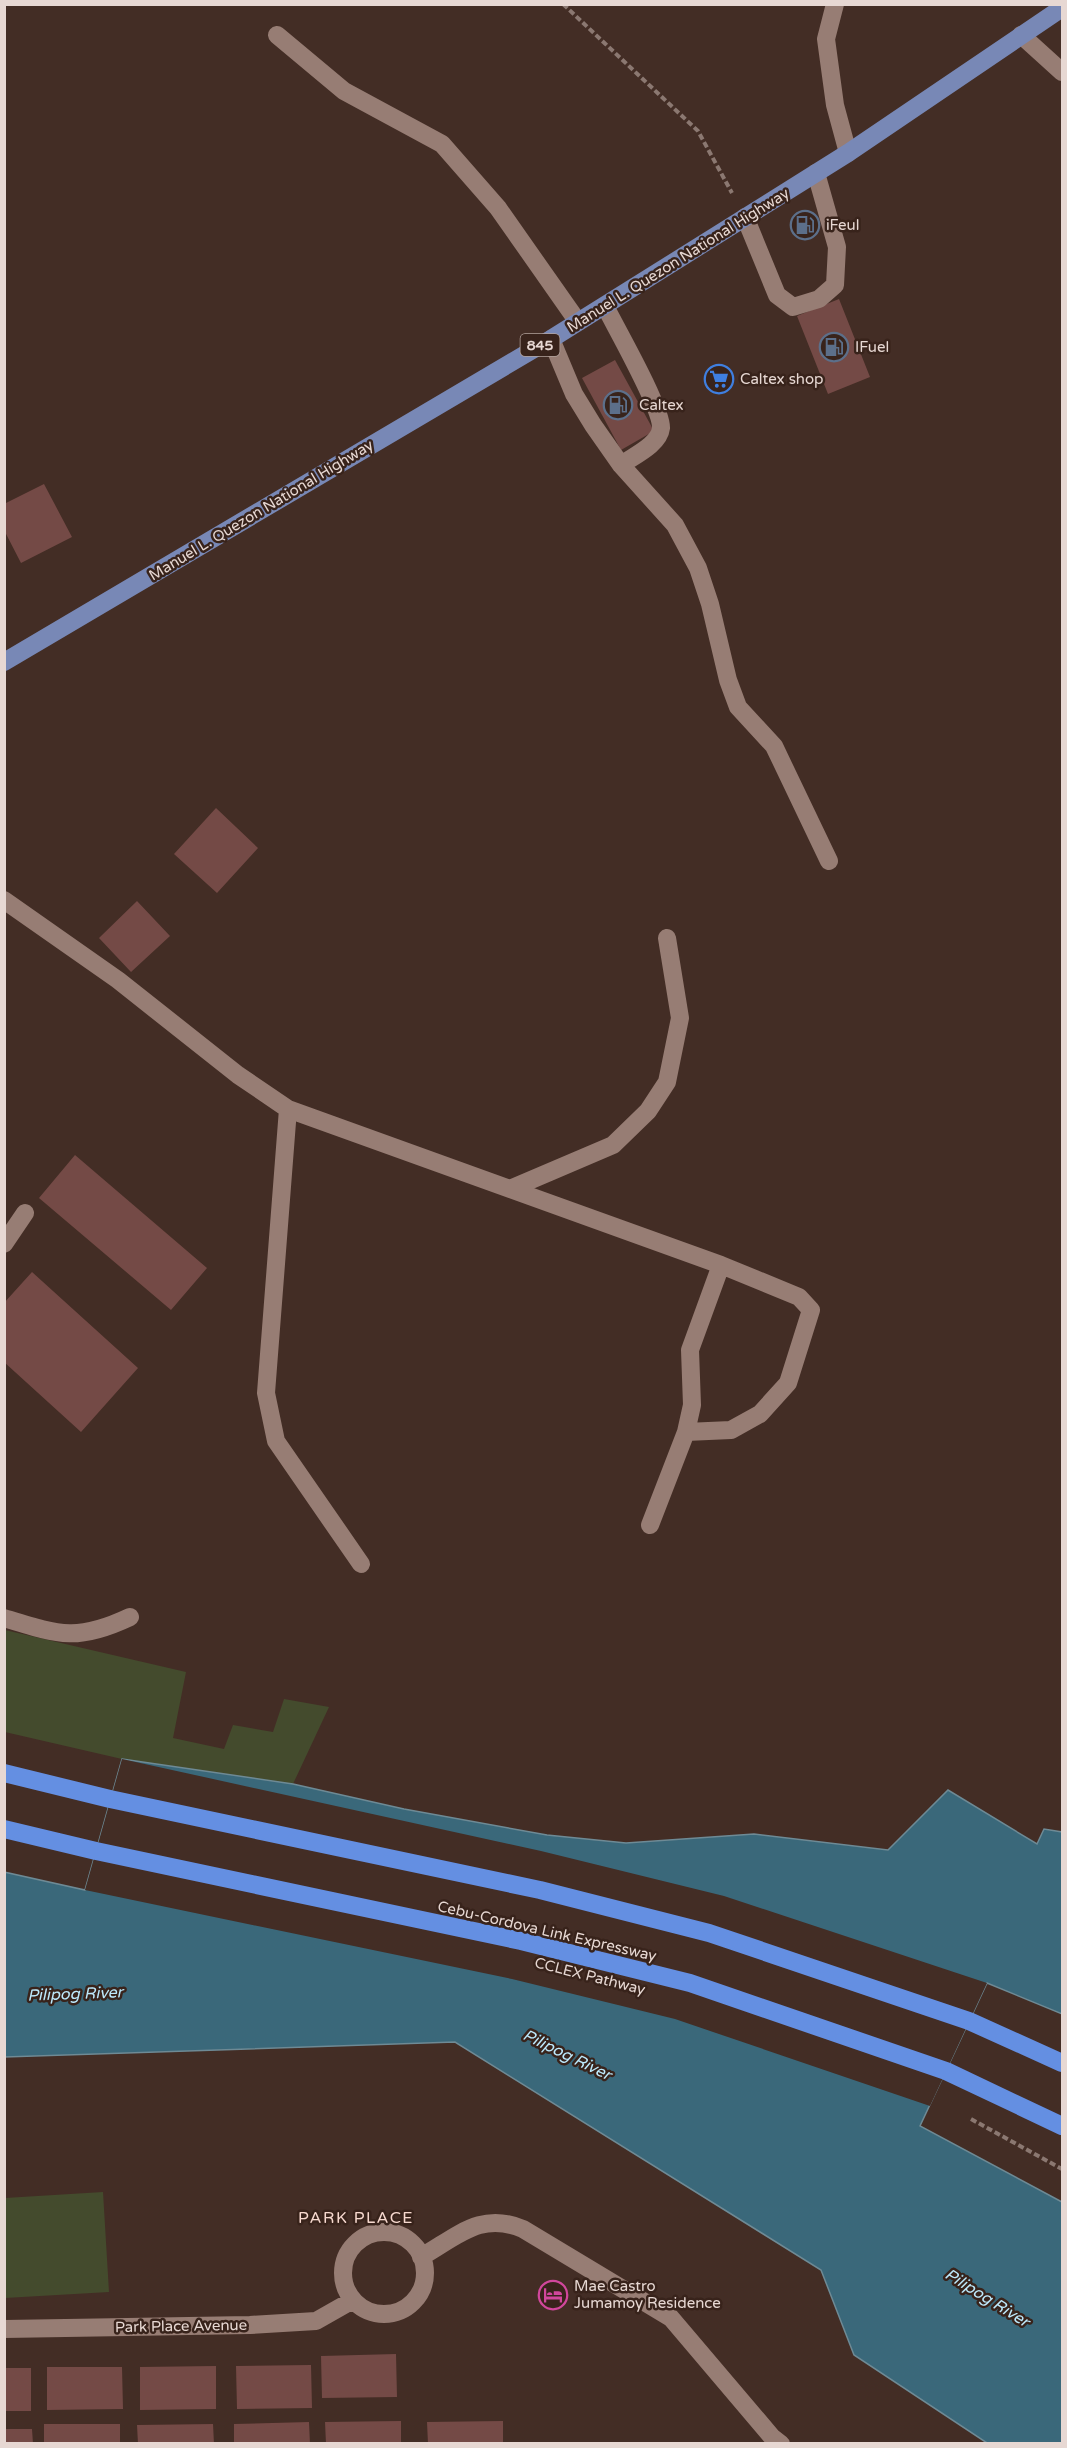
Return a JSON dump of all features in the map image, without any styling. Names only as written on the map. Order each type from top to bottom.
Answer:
[{"type":"highway","points":[[4,1773],[110,1799],[540,1890],[709,1934],[969,2021],[1062,2063]]},
{"type":"highway","name":"Cebu-Cordova Link Expressway","points":[[4,1829],[96,1851],[521,1941],[690,1983],[946,2071],[1062,2126]]},
{"type":"main road","name":"Manuel L. Quezon National Highway","points":[[4,662],[605,306],[848,153],[1062,8]]},
{"type":"street","points":[[835,4],[826,39],[835,105],[848,153]]},
{"type":"street","points":[[278,35],[344,91],[442,144],[498,208],[578,322]]},
{"type":"street","points":[[1021,35],[1062,72]]},
{"type":"street","points":[[745,217],[777,295],[793,307],[819,298],[835,285],[837,247],[816,173]]},
{"type":"street","points":[[605,306],[656,408],[661,428],[654,442],[621,465]]},
{"type":"street","points":[[551,339],[574,394],[621,465],[675,525],[698,568],[710,604],[728,680],[738,707],[774,746],[830,861]]},
{"type":"street","points":[[4,900],[118,980],[238,1075],[288,1109],[721,1265],[800,1297],[811,1310],[788,1383],[760,1414],[731,1430],[686,1431]]},
{"type":"street","points":[[510,1189],[613,1145],[648,1111],[667,1082],[680,1018],[667,939]]},
{"type":"street","points":[[288,1109],[273,1333],[266,1393],[276,1441],[361,1564]]},
{"type":"street","points":[[4,1244],[24,1213]]},
{"type":"street","points":[[650,1525],[686,1431],[692,1405],[690,1350],[721,1265]]},
{"type":"street","points":[[4,1618],[40,1629],[72,1634],[99,1631],[130,1617]]},
{"type":"street","points":[[421,2257],[480,2223],[506,2222],[524,2229],[671,2318],[772,2441]]},
{"type":"street","points":[[378,2233],[396,2234],[416,2247],[425,2270],[424,2283],[419,2295],[410,2306],[385,2315],[362,2308],[353,2300],[346,2291],[343,2267],[346,2256],[361,2238],[378,2233]]},
{"type":"street","name":"Park Place Avenue","points":[[4,2329],[250,2325],[316,2321],[353,2300]]},
{"type":"path","points":[[563,4],[698,131],[745,217]]},
{"type":"path","points":[[963,2114],[1062,2169]]},
{"type":"green space","points":[[5,1630],[186,1672],[173,1738],[224,1749],[233,1725],[273,1732],[284,1699],[329,1707],[293,1784],[122,1759],[5,1732]]},
{"type":"green space","points":[[103,2192],[109,2292],[5,2298],[5,2198]]},
{"type":"water","name":"Pilipog River","points":[[122,1759],[293,1784],[404,1809],[547,1835],[626,1843],[754,1834],[888,1850],[948,1790],[1037,1844],[1044,1829],[1062,1832],[1062,2014],[987,1983],[920,2126],[1062,2202],[1062,2443],[987,2443],[854,2355],[821,2270],[455,2042],[5,2057],[4,1872],[85,1890]]},
{"type":"pier","points":[[122,1759],[541,1851],[724,1896],[987,1983],[930,2106],[675,2019],[512,1979],[85,1890]]},
{"type":"building","name":"IFuel","points":[[839,299],[870,377],[828,394],[797,316]]},
{"type":"building","name":"Caltex","points":[[615,360],[654,431],[621,450],[582,378]]},
{"type":"building","points":[[44,484],[72,537],[21,563],[4,530],[4,504]]},
{"type":"building","points":[[216,808],[258,848],[217,893],[174,854]]},
{"type":"building","points":[[137,901],[170,936],[131,972],[99,938]]},
{"type":"building","points":[[75,1155],[207,1268],[171,1310],[39,1198]]},
{"type":"building","points":[[32,1272],[138,1368],[81,1432],[4,1362],[4,1303]]},
{"type":"building","points":[[396,2354],[397,2397],[322,2398],[321,2356]]},
{"type":"building","points":[[311,2365],[312,2408],[237,2409],[236,2366]]},
{"type":"building","points":[[216,2366],[216,2409],[140,2410],[140,2367]]},
{"type":"building","points":[[47,2367],[122,2367],[123,2409],[47,2410]]},
{"type":"building","points":[[4,2368],[31,2368],[31,2411],[4,2411]]},
{"type":"building","points":[[401,2421],[401,2444],[326,2444],[325,2422]]},
{"type":"building","points":[[503,2421],[503,2444],[428,2444],[427,2422]]},
{"type":"building","points":[[309,2422],[310,2444],[234,2444],[234,2424]]},
{"type":"building","points":[[44,2424],[120,2424],[120,2444],[44,2444]]},
{"type":"building","points":[[213,2424],[214,2444],[138,2444],[137,2425]]},
{"type":"building","points":[[4,2429],[32,2429],[33,2444],[4,2444]]},
{"type":"place","name":"iFeul","points":[[805,225]]},
{"type":"place","name":"IFuel","points":[[834,347]]},
{"type":"place","name":"Caltex shop","points":[[719,379]]},
{"type":"place","name":"Caltex","points":[[618,405]]},
{"type":"place","name":"Mae Castro Jumamoy Residence","points":[[553,2295]]},
{"type":"district","name":"PARK PLACE","points":[[356,2218]]}]
